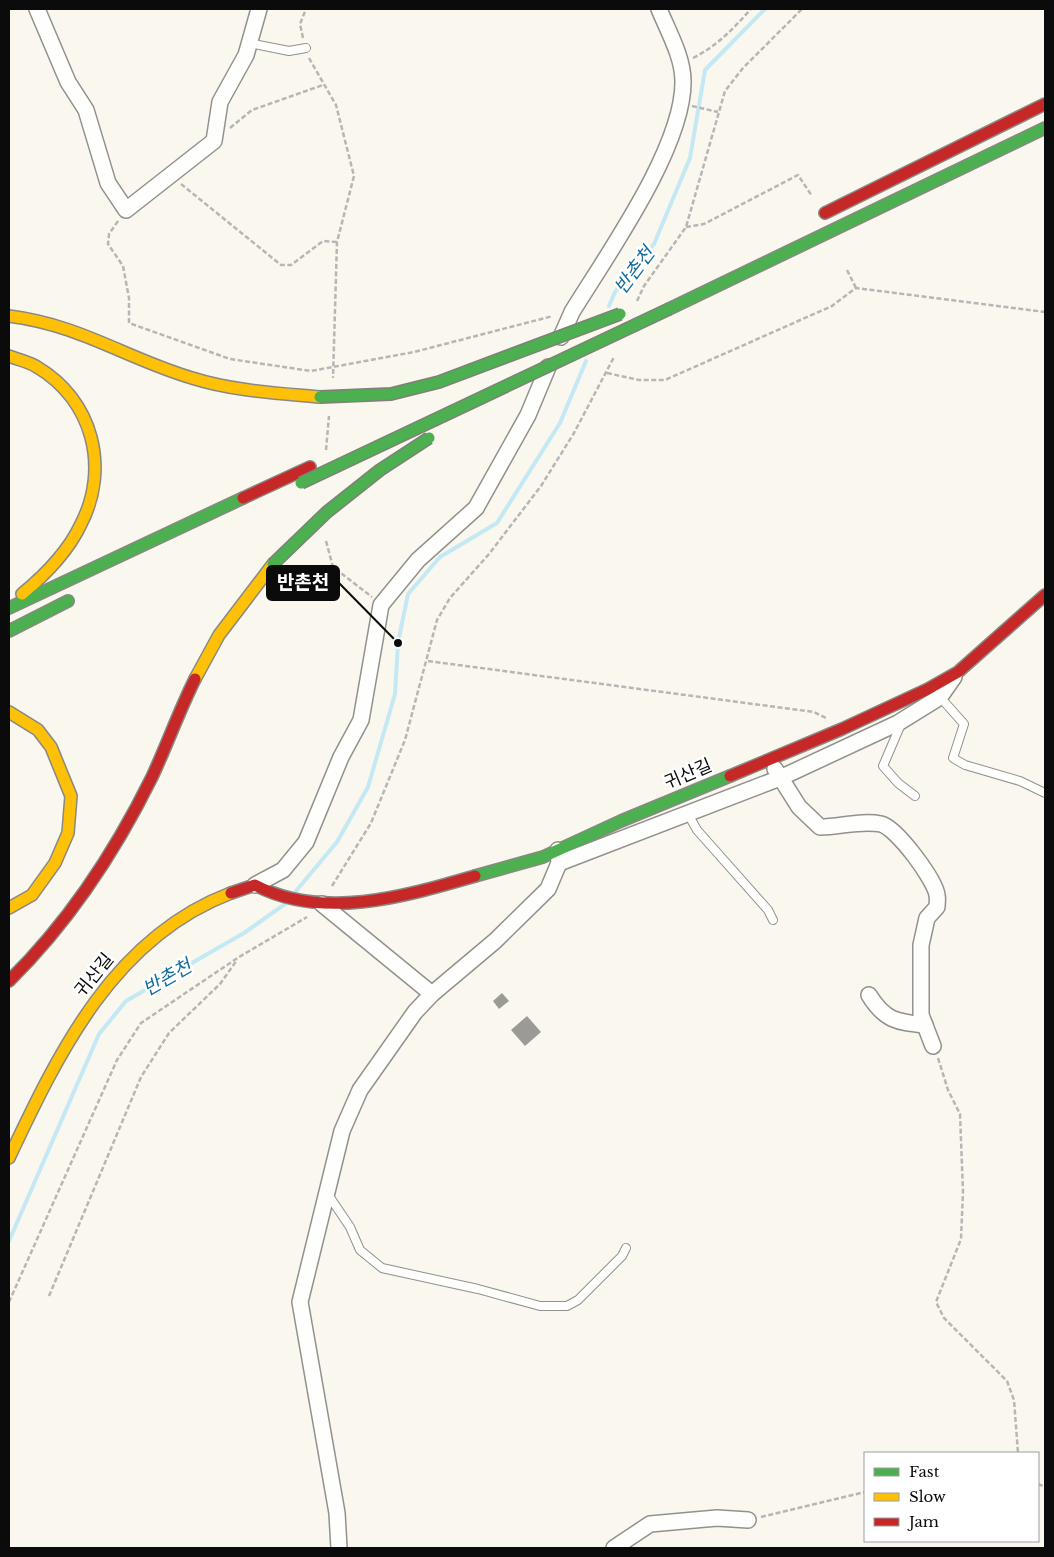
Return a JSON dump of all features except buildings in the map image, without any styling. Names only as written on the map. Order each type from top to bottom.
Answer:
[{"type":"main road","points":[[815,218],[1045,104]]},
{"type":"main road","points":[[266,501],[1045,128]]},
{"type":"main road","points":[[516,366],[631,308]]},
{"type":"main road","points":[[9,316],[62,325],[93,336],[175,372],[214,385],[320,397],[390,394],[439,382],[631,308]]},
{"type":"main road","points":[[9,356],[39,369],[61,385],[79,407],[91,432],[95,465],[90,503],[76,533],[44,575],[9,604]]},
{"type":"main road","points":[[9,981],[64,919],[110,851],[143,794],[197,673],[212,646],[272,564],[327,512],[380,470],[510,384]]},
{"type":"main road","points":[[9,608],[400,423]]},
{"type":"main road","points":[[9,631],[80,595]]},
{"type":"main road","name":"귀산길","points":[[9,1158],[60,1054],[90,1006],[111,978],[133,955],[168,927],[215,900],[255,885],[270,893],[316,903],[368,901],[427,890],[543,857],[558,856],[621,821],[842,729],[928,689],[958,672],[1045,595]]},
{"type":"main road","points":[[9,712],[38,730],[51,747],[71,796],[68,833],[55,863],[32,895],[9,908]]},
{"type":"street","points":[[38,9],[68,82],[86,110],[108,183],[126,210],[214,141],[220,102],[246,55],[259,9]]},
{"type":"street","points":[[255,885],[283,870],[306,842],[341,757],[361,720],[381,604],[418,560],[476,508],[528,415],[572,312],[665,153],[681,107],[683,80],[681,64],[659,9]]},
{"type":"street","points":[[339,1548],[337,1514],[300,1302],[342,1131],[360,1090],[415,1012],[432,994],[495,941],[548,889],[558,856],[688,814],[780,778],[903,720],[940,697],[958,672]]},
{"type":"street","points":[[770,759],[798,807],[820,826],[860,823],[883,825],[899,834],[921,865],[938,894],[937,907],[927,918],[921,945],[921,1015],[934,1046]]},
{"type":"street","points":[[316,903],[432,994]]},
{"type":"street","points":[[870,995],[877,1008],[890,1019],[925,1025]]},
{"type":"street","points":[[614,1548],[650,1524],[717,1518],[748,1520]]},
{"type":"lane","points":[[249,43],[289,51],[306,48]]},
{"type":"lane","points":[[940,697],[954,710],[964,724],[953,758],[965,765],[1020,781],[1045,793]]},
{"type":"lane","points":[[903,720],[883,766],[898,783],[915,796]]},
{"type":"lane","points":[[688,814],[697,830],[768,910],[773,920]]},
{"type":"lane","points":[[327,1193],[350,1227],[360,1250],[382,1268],[478,1289],[540,1306],[567,1306],[578,1300],[622,1256],[626,1248]]},
{"type":"path","points":[[306,9],[300,24],[306,48],[322,85],[336,105],[354,176],[337,242],[332,385]]},
{"type":"path","points":[[681,64],[710,49],[725,37],[751,9]]},
{"type":"path","points":[[631,308],[644,286],[686,227],[717,125],[718,112],[725,91],[743,68],[802,9]]},
{"type":"path","points":[[214,141],[252,110],[322,85]]},
{"type":"path","points":[[691,106],[718,112]]},
{"type":"path","points":[[686,227],[704,224],[798,175],[812,196]]},
{"type":"path","points":[[170,176],[228,220],[281,265],[291,265],[323,241],[337,242]]},
{"type":"path","points":[[126,210],[109,234],[108,244],[123,266],[129,298],[129,322],[230,359],[310,370],[334,367],[414,352],[572,312]]},
{"type":"path","points":[[847,270],[856,288]]},
{"type":"path","points":[[607,373],[639,380],[665,380],[832,306],[856,288],[1045,312]]},
{"type":"path","points":[[9,1302],[122,1053],[142,1023],[239,956],[304,919],[371,823],[405,740],[428,661],[437,620],[450,598],[489,554],[541,486],[574,433],[607,373],[614,356]]},
{"type":"path","points":[[326,457],[329,413]]},
{"type":"path","points":[[326,536],[326,546],[332,567],[381,604]]},
{"type":"path","points":[[428,661],[814,712],[842,729]]},
{"type":"path","points":[[49,1296],[141,1078],[169,1033],[220,984],[239,956]]},
{"type":"path","points":[[934,1046],[948,1090],[960,1114],[963,1192],[961,1239],[936,1302],[944,1318],[1007,1381],[1014,1400],[1018,1452]]},
{"type":"path","points":[[748,1520],[864,1492]]},
{"type":"waterway","name":"반촌천","points":[[609,306],[615,292],[654,244],[690,158],[705,70],[765,9]]},
{"type":"waterway","name":"반촌천","points":[[296,891],[337,842],[368,787],[395,694],[398,643],[408,594],[440,557],[497,523],[560,423],[586,361]]},
{"type":"waterway","name":"반촌천","points":[[9,1241],[99,1034],[126,1001],[244,933],[285,904]]},
{"type":"traffic: fast","points":[[669,309],[1045,128]]},
{"type":"traffic: fast","points":[[301,483],[669,309]]},
{"type":"traffic: fast","points":[[320,397],[391,394],[439,382],[620,314]]},
{"type":"traffic: fast","points":[[273,564],[327,512],[380,470],[429,438]]},
{"type":"traffic: fast","points":[[9,608],[243,498]]},
{"type":"traffic: fast","points":[[9,631],[68,601]]},
{"type":"traffic: fast","points":[[475,876],[543,857],[621,821],[730,776]]},
{"type":"traffic: slow","points":[[9,316],[35,320],[59,327],[146,362],[192,378],[223,386],[255,391],[320,397]]},
{"type":"traffic: slow","points":[[9,356],[37,367],[56,381],[72,398],[83,416],[91,437],[95,458],[90,503],[76,534],[55,562],[22,594]]},
{"type":"traffic: slow","points":[[195,679],[219,635],[273,564]]},
{"type":"traffic: slow","points":[[9,712],[38,730],[51,747],[71,796],[68,833],[55,863],[32,895],[9,908]]},
{"type":"traffic: slow","points":[[9,1158],[48,1078],[70,1039],[95,1002],[123,968],[154,938],[190,913],[231,893]]},
{"type":"traffic: jam","points":[[825,213],[1045,104]]},
{"type":"traffic: jam","points":[[243,498],[310,467]]},
{"type":"traffic: jam","points":[[730,776],[842,729],[928,689],[958,672],[1045,595]]},
{"type":"traffic: jam","points":[[9,981],[71,910],[106,859],[152,777],[195,679]]},
{"type":"traffic: jam","points":[[231,893],[255,885],[281,896],[308,902],[365,901],[421,891],[475,876]]},
{"type":"place","name":"반촌천","points":[[398,643]]}]
